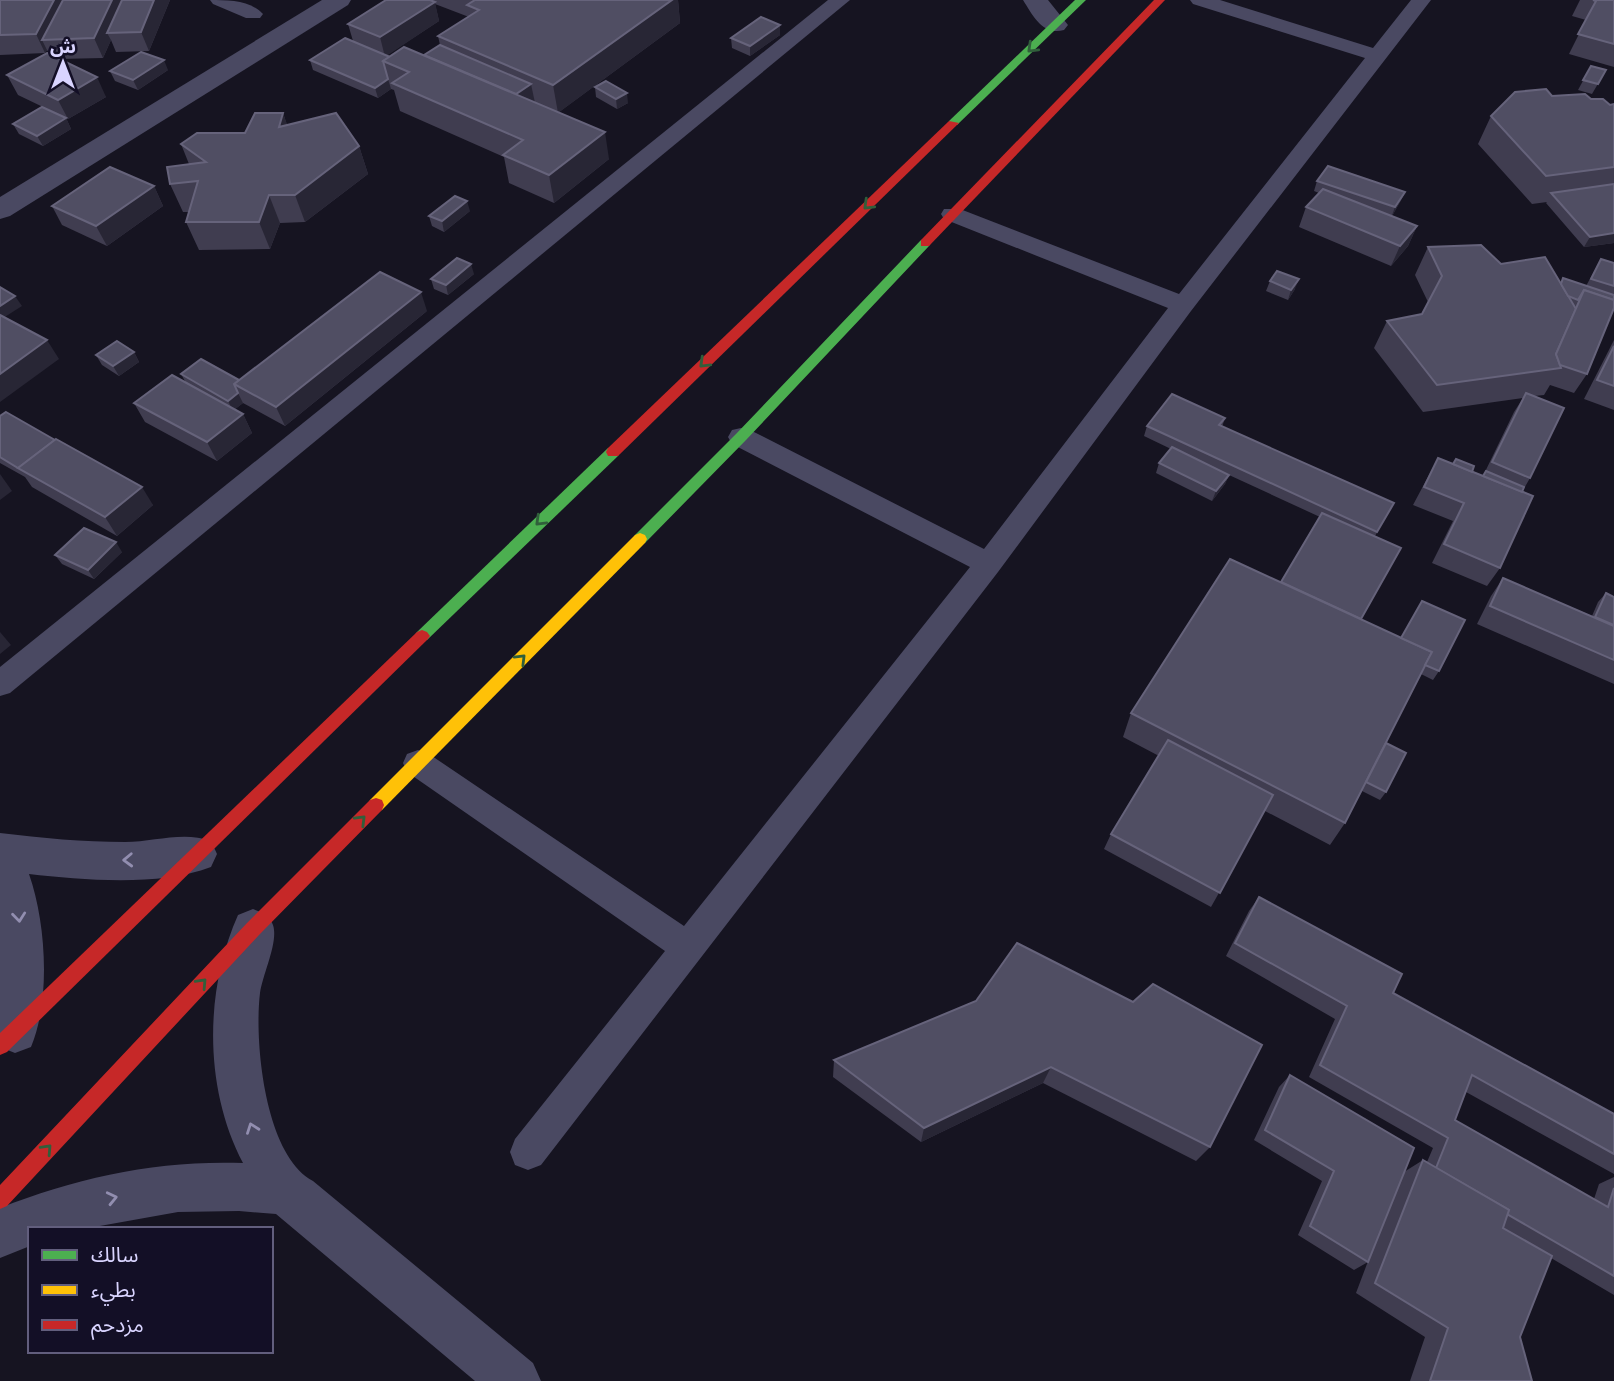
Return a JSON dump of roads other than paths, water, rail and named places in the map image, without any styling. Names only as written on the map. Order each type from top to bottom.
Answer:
[{"type":"main road","points":[[5,1046],[195,854],[1081,0]]},
{"type":"main road","points":[[0,1199],[253,929],[741,437],[1160,0]]},
{"type":"street","points":[[0,210],[338,0]]},
{"type":"street","points":[[1035,0],[1055,25]]},
{"type":"street","points":[[0,177],[29,192]]},
{"type":"street","points":[[5,1046],[23,956],[17,900],[0,852],[63,859],[127,861],[195,854]]},
{"type":"street","points":[[253,929],[238,993],[236,1061],[250,1128],[282,1189],[515,1381]]},
{"type":"street","points":[[0,1233],[33,1218],[118,1196],[201,1186],[282,1189]]},
{"type":"lane","points":[[220,0],[253,14]]},
{"type":"lane","points":[[0,684],[840,0]]},
{"type":"lane","points":[[1200,0],[1378,56]]},
{"type":"lane","points":[[528,1152],[686,946],[988,564],[1183,305],[1421,0]]},
{"type":"lane","points":[[952,214],[1183,305]]},
{"type":"lane","points":[[741,437],[988,564]]},
{"type":"lane","points":[[418,763],[686,946]]}]
